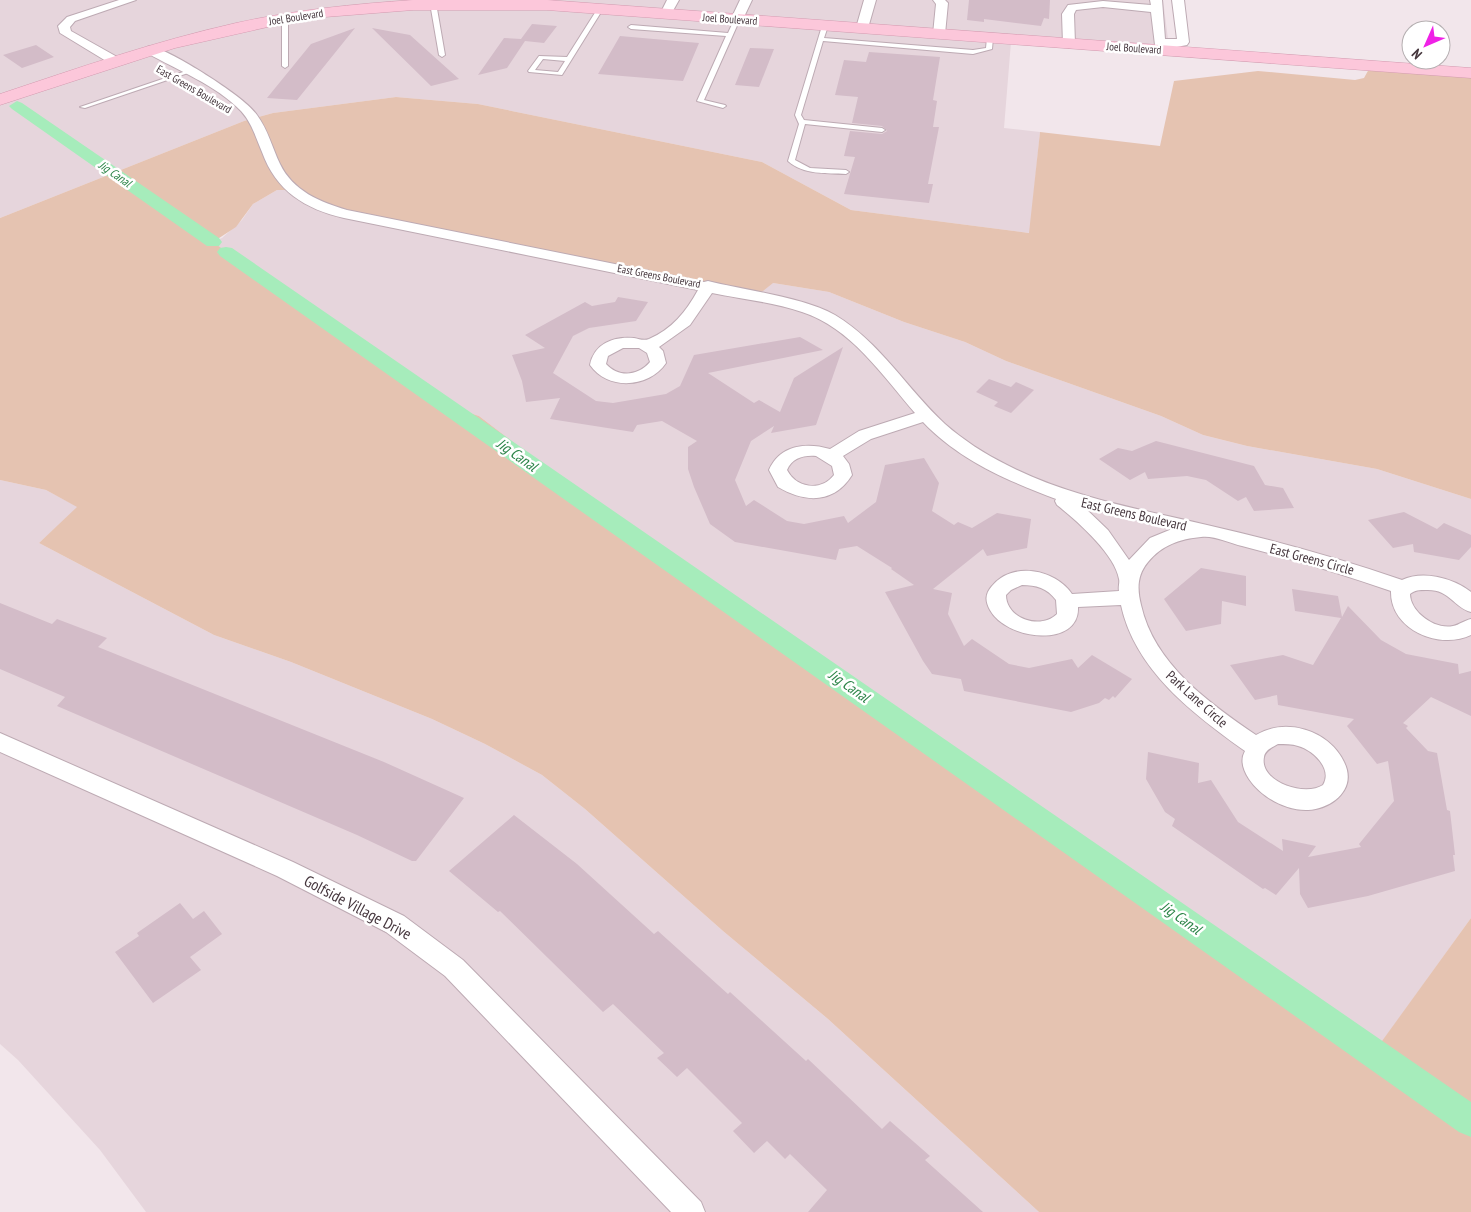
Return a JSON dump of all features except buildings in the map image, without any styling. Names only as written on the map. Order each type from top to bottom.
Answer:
[{"type":"main road","name":"Joel Boulevard","points":[[0,100],[115,61],[233,28],[285,18],[362,8],[470,1],[548,2],[600,9],[669,7],[823,32],[862,28],[1069,44],[1171,48],[1471,73]]},
{"type":"street","points":[[115,61],[66,33],[64,26],[71,19],[130,0]]},
{"type":"street","points":[[737,19],[746,0]]},
{"type":"street","points":[[862,28],[870,0]]},
{"type":"street","points":[[939,0],[942,3],[939,34]]},
{"type":"street","points":[[1069,44],[1068,14],[1072,7],[1083,4],[1156,4],[1159,42],[1171,48],[1183,42],[1178,0]]},
{"type":"street","name":"East Greens Boulevard","points":[[151,50],[244,106],[254,120],[275,171],[281,180],[298,196],[326,208],[451,236],[786,302],[827,316],[843,326],[868,347],[926,415],[953,440],[974,454],[1050,491],[1085,503],[1219,534]]},
{"type":"street","name":"East Greens Boulevard","points":[[136,55],[189,87]]},
{"type":"street","name":"East Greens Boulevard","points":[[222,106],[254,120]]},
{"type":"street","points":[[648,346],[668,337],[688,321],[708,286]]},
{"type":"street","points":[[832,456],[845,444],[862,435],[926,415]]},
{"type":"street","name":"East Greens Boulevard","points":[[1050,491],[1080,513],[1109,542],[1119,556],[1128,587]]},
{"type":"street","points":[[1067,601],[1128,587],[1146,551],[1156,543],[1183,533],[1219,534]]},
{"type":"street","name":"East Greens Circle","points":[[1219,534],[1352,569],[1404,588]]},
{"type":"street","points":[[1471,605],[1458,593],[1435,583],[1423,582],[1404,588],[1400,594],[1399,602],[1410,618],[1420,625],[1445,633],[1457,633],[1471,626]]},
{"type":"street","name":"Park Lane Circle","points":[[1128,587],[1136,623],[1159,663],[1174,681],[1212,716],[1256,746]]},
{"type":"street","name":"Golfside Village Drive","points":[[0,742],[285,869],[395,924],[454,968],[691,1212]]},
{"type":"lane","points":[[433,3],[442,54]]},
{"type":"lane","points":[[569,59],[541,57],[530,71],[560,74],[600,9]]},
{"type":"lane","points":[[285,18],[285,66]]},
{"type":"lane","points":[[724,106],[700,101],[737,19]]},
{"type":"lane","points":[[631,27],[730,35]]},
{"type":"lane","points":[[846,172],[806,169],[797,166],[791,161],[801,122],[798,116],[823,32],[973,52],[989,49],[990,38]]},
{"type":"lane","points":[[83,107],[188,72]]},
{"type":"lane","points":[[801,122],[882,130]]},
{"type":"shaded area","points":[[0,0],[431,0],[309,11],[217,27],[0,97]]},
{"type":"shaded area","points":[[513,0],[1163,0],[1169,47]]},
{"type":"shaded area","points":[[494,5],[1011,42],[1004,128],[1040,132],[1030,233],[851,210],[762,162],[478,104],[396,97],[273,113],[244,121],[0,218],[0,104],[197,40],[336,13]]},
{"type":"shaded area","points":[[1369,69],[1471,77],[1471,499],[1377,469],[1247,446],[1203,435],[1161,416],[1006,361],[965,342],[904,322],[829,292],[773,283],[759,294],[325,212],[285,190],[277,190],[253,204],[236,227],[213,242],[427,399],[479,416],[579,493],[1369,1059],[1471,918],[1471,1212],[1039,1212],[828,1019],[723,931],[585,809],[542,775],[485,744],[432,719],[291,662],[214,635],[39,543],[77,507],[46,490],[0,480],[0,218],[244,121],[273,113],[396,97],[478,104],[762,162],[851,210],[1029,233],[1040,132],[1160,146],[1174,81],[1258,71],[1355,80],[1364,78]]},
{"type":"shaded area","points":[[277,190],[285,190],[325,212],[829,292],[904,322],[965,342],[1006,361],[1161,416],[1203,435],[1247,446],[1377,469],[1471,499],[1471,918],[1369,1060],[579,493],[479,416],[427,399],[212,242],[222,238],[242,220],[253,204]]},
{"type":"shaded area","points":[[0,480],[46,490],[78,507],[39,543],[214,635],[291,662],[432,719],[485,744],[542,775],[585,809],[723,931],[828,1019],[1039,1212],[146,1212],[100,1150],[18,1060],[0,1044]]},
{"type":"waterway","name":"Jig Canal","points":[[17,106],[213,242]]},
{"type":"waterway","name":"Jig Canal","points":[[226,252],[1471,1121]]}]
